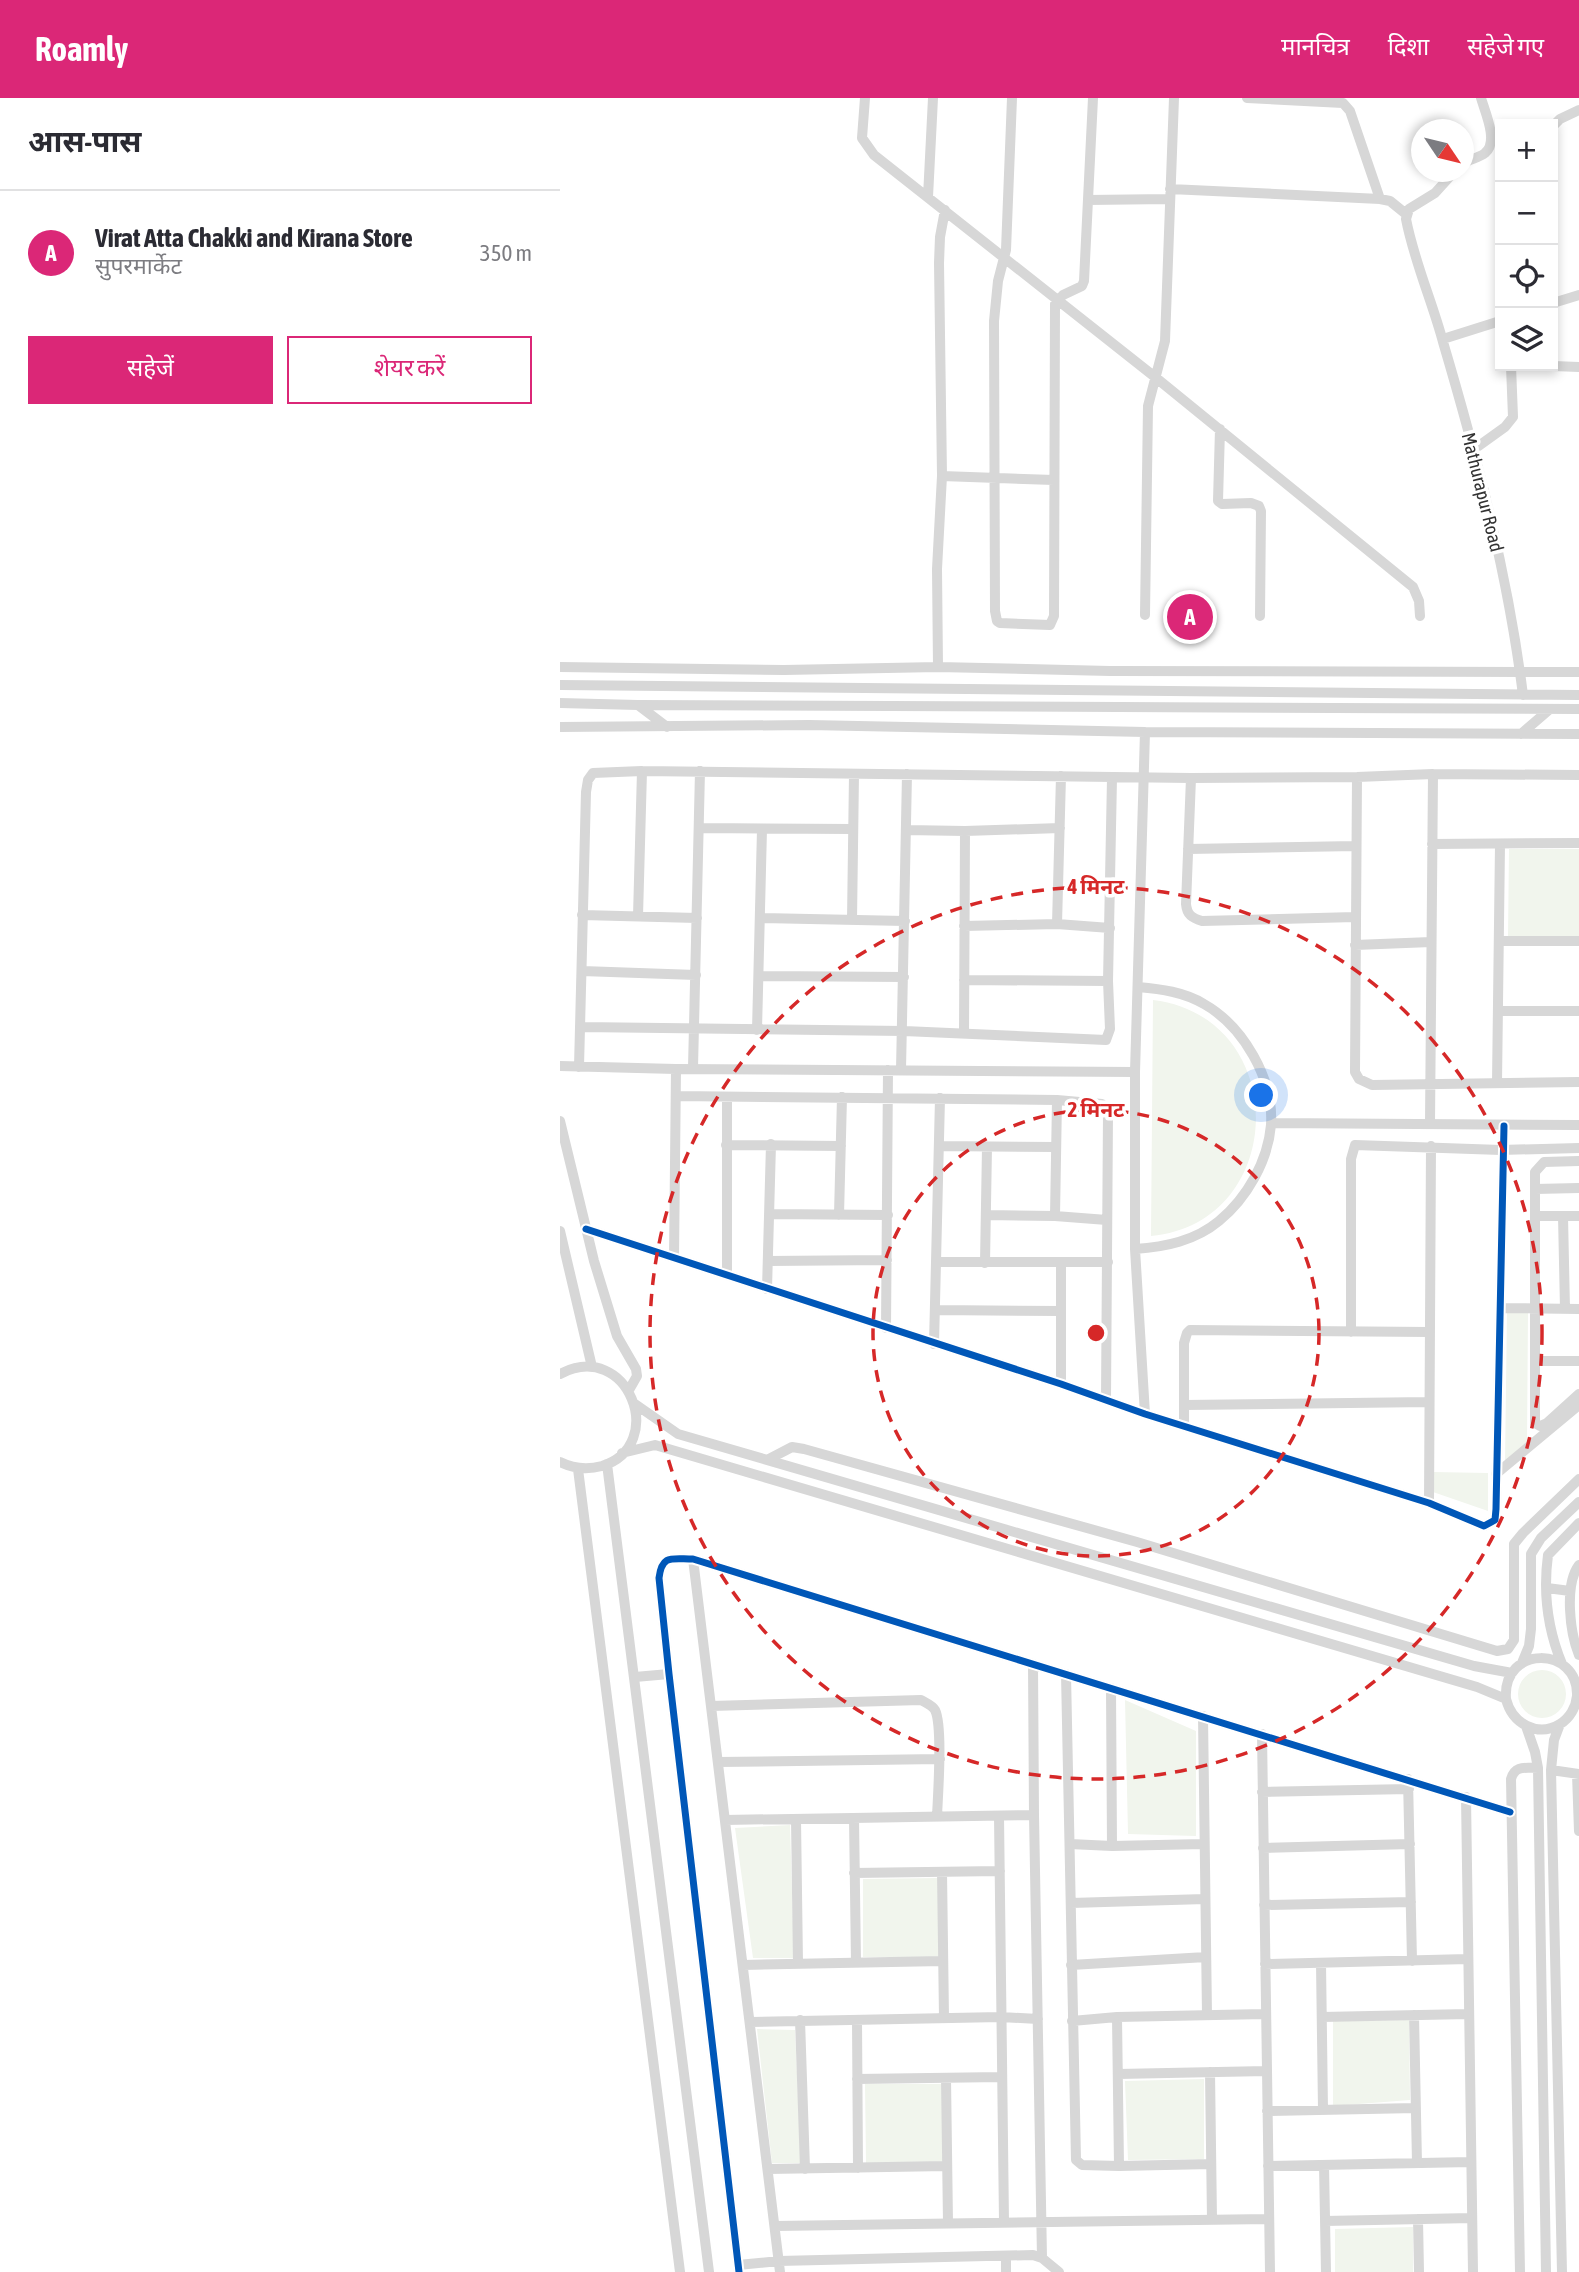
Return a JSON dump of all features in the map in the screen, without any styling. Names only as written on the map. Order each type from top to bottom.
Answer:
[{"type":"street","points":[[866,98],[862,138],[874,155],[1220,429],[1413,587],[1419,601],[1420,616]]},
{"type":"street","points":[[928,197],[933,98]]},
{"type":"street","points":[[1012,98],[1004,258],[998,281],[995,312],[995,611],[997,621],[1007,625],[1052,623],[1055,304],[1057,300],[1082,286],[1084,281],[1093,98]]},
{"type":"street","points":[[1145,615],[1148,406],[1165,341],[1174,98]]},
{"type":"street","points":[[1247,98],[1343,103],[1355,98]]},
{"type":"street","points":[[1474,159],[1495,149],[1481,98]]},
{"type":"street","points":[[1577,98],[1579,103]]},
{"type":"street","points":[[1343,103],[1350,111],[1380,199]]},
{"type":"street","points":[[1558,121],[1579,110]]},
{"type":"street","points":[[1088,200],[1169,194],[1380,199],[1390,201],[1406,214],[1414,205],[1435,193],[1445,182]]},
{"type":"street","points":[[938,667],[937,569],[942,476],[939,284],[940,237],[945,210]]},
{"type":"street","name":"Mathurapur Road","points":[[1406,214],[1411,241],[1443,339],[1473,450],[1507,594],[1523,695]]},
{"type":"street","points":[[1558,301],[1579,295]]},
{"type":"street","points":[[1443,339],[1495,323]]},
{"type":"street","points":[[1558,366],[1579,368]]},
{"type":"street","points":[[1473,450],[1505,427],[1513,416],[1511,371]]},
{"type":"street","points":[[1220,429],[1218,501],[1222,504],[1251,503],[1259,506],[1261,511],[1260,616]]},
{"type":"street","points":[[942,476],[1054,480]]},
{"type":"street","points":[[560,667],[784,670],[938,667],[1124,671],[1579,673]]},
{"type":"street","points":[[657,669],[657,686]]},
{"type":"street","points":[[560,685],[1579,695]]},
{"type":"street","points":[[560,703],[1579,709]]},
{"type":"street","points":[[638,705],[667,727]]},
{"type":"street","points":[[1521,734],[1550,709]]},
{"type":"street","points":[[560,727],[809,725],[1145,732],[1579,734]]},
{"type":"street","points":[[1145,732],[1135,1072],[1135,1249],[1145,1414]]},
{"type":"street","points":[[638,916],[642,771]]},
{"type":"street","points":[[579,1067],[586,792],[588,780],[593,773],[642,771],[1112,778],[1579,775]]},
{"type":"street","points":[[693,1068],[700,772]]},
{"type":"street","points":[[852,920],[854,774]]},
{"type":"street","points":[[901,1070],[904,1031],[907,774]]},
{"type":"street","points":[[1430,1123],[1433,774]]},
{"type":"street","points":[[1057,924],[1061,776]]},
{"type":"street","points":[[1357,777],[1355,1072],[1359,1079],[1372,1084],[1579,1082]]},
{"type":"street","points":[[581,1027],[904,1031],[1106,1040],[1110,1029],[1108,981],[1112,778]]},
{"type":"street","points":[[1191,778],[1185,904],[1186,911],[1193,918],[1355,917]]},
{"type":"street","points":[[699,828],[853,829]]},
{"type":"street","points":[[906,830],[1060,828]]},
{"type":"street","points":[[757,1030],[761,829]]},
{"type":"street","points":[[964,1034],[965,831]]},
{"type":"street","points":[[1432,844],[1579,843]]},
{"type":"street","points":[[1497,1083],[1500,844]]},
{"type":"street","points":[[1188,849],[1356,846]]},
{"type":"street","points":[[582,915],[697,918]]},
{"type":"street","points":[[760,918],[905,921]]},
{"type":"street","points":[[964,926],[1057,924],[1110,928]]},
{"type":"street","points":[[1499,941],[1579,941]]},
{"type":"street","points":[[1355,944],[1431,942]]},
{"type":"street","points":[[582,971],[696,975]]},
{"type":"street","points":[[759,976],[904,977]]},
{"type":"street","points":[[964,980],[1108,981]]},
{"type":"street","points":[[1135,1249],[1164,1247],[1193,1237],[1218,1222],[1240,1201],[1256,1176],[1271,1123],[1266,1084],[1252,1052],[1231,1025],[1193,999],[1172,991],[1138,987]]},
{"type":"street","points":[[1498,1011],[1579,1011]]},
{"type":"street","points":[[560,1066],[1135,1072]]},
{"type":"street","points":[[674,1258],[676,1069]]},
{"type":"street","points":[[886,1328],[888,1070]]},
{"type":"street","points":[[677,1096],[1057,1100],[1096,1102],[1106,1107],[1106,1399]]},
{"type":"street","points":[[727,1097],[727,1275]]},
{"type":"street","points":[[839,1214],[842,1097]]},
{"type":"street","points":[[934,1344],[940,1098]]},
{"type":"street","points":[[1055,1216],[1057,1100]]},
{"type":"street","points":[[560,1121],[586,1229],[617,1336],[636,1369],[637,1376],[629,1390]]},
{"type":"street","points":[[1271,1123],[1579,1125]]},
{"type":"street","points":[[586,1229],[1145,1414],[1429,1503],[1484,1526],[1494,1520],[1504,1126]]},
{"type":"street","points":[[767,1289],[771,1144]]},
{"type":"street","points":[[1351,1332],[1353,1148],[1360,1144],[1502,1150],[1579,1148]]},
{"type":"street","points":[[726,1145],[841,1146]]},
{"type":"street","points":[[939,1146],[1056,1147]]},
{"type":"street","points":[[1429,1503],[1431,1146]]},
{"type":"street","points":[[985,1263],[987,1147]]},
{"type":"street","points":[[1579,1161],[1540,1164],[1535,1172],[1535,1423],[1540,1426],[1547,1423],[1579,1394]]},
{"type":"street","points":[[1535,1189],[1579,1188]]},
{"type":"street","points":[[769,1214],[888,1215]]},
{"type":"street","points":[[986,1215],[1107,1220]]},
{"type":"street","points":[[1535,1216],[1579,1216]]},
{"type":"street","points":[[1563,1216],[1565,1309]]},
{"type":"street","points":[[560,1231],[592,1367]]},
{"type":"street","points":[[768,1261],[887,1260]]},
{"type":"street","points":[[936,1262],[1108,1262]]},
{"type":"street","points":[[1061,1263],[1061,1384]]},
{"type":"street","points":[[1500,1308],[1579,1309]]},
{"type":"street","points":[[935,1310],[1061,1311]]},
{"type":"street","points":[[1184,1426],[1184,1338],[1190,1330],[1430,1332]]},
{"type":"street","points":[[1536,1361],[1579,1361]]},
{"type":"street","points":[[560,1374],[579,1367],[592,1367],[619,1379],[629,1390],[635,1404],[636,1422],[632,1439],[622,1453],[607,1464],[593,1469],[578,1469],[560,1462]]},
{"type":"street","points":[[1184,1405],[1429,1402]]},
{"type":"street","points":[[635,1404],[678,1434],[1461,1662],[1512,1673]]},
{"type":"street","points":[[1496,1474],[1579,1405]]},
{"type":"street","points":[[622,1453],[655,1445],[1464,1684],[1506,1699]]},
{"type":"street","points":[[769,1459],[792,1447],[804,1449],[1137,1542],[1497,1651],[1508,1649],[1514,1640],[1513,1551],[1517,1539],[1579,1479]]},
{"type":"street","points":[[607,1464],[709,2272]]},
{"type":"street","points":[[578,1469],[680,2272]]},
{"type":"street","points":[[1579,1502],[1534,1546],[1531,1554],[1530,1637],[1522,1663],[1512,1673],[1506,1685],[1510,1712],[1526,1726],[1540,1730],[1563,1722],[1579,1722]]},
{"type":"street","points":[[1562,2272],[1551,1770],[1554,1740],[1574,1708],[1578,1688],[1572,1675],[1562,1664],[1551,1631],[1547,1588],[1548,1555],[1579,1523]]},
{"type":"street","points":[[1059,2272],[1042,2258],[1033,2255],[738,2269],[669,1674],[659,1578],[661,1565],[670,1559],[693,1559],[1262,1734],[1409,1784],[1466,1797],[1510,1812]]},
{"type":"street","points":[[693,1559],[780,2266]]},
{"type":"street","points":[[1579,1565],[1570,1591],[1579,1656]]},
{"type":"street","points":[[1547,1588],[1570,1591]]},
{"type":"street","points":[[1514,1597],[1531,1596]]},
{"type":"street","points":[[1522,1663],[1542,1658],[1562,1664]]},
{"type":"street","points":[[1033,1664],[1042,2258]]},
{"type":"street","points":[[635,1677],[669,1674]]},
{"type":"street","points":[[1066,1674],[1077,2163],[1119,2166],[1211,2164]]},
{"type":"street","points":[[1111,1688],[1112,1846]]},
{"type":"street","points":[[711,1706],[921,1700],[928,1703],[935,1711],[940,1759],[937,1815]]},
{"type":"street","points":[[1203,1716],[1207,2015]]},
{"type":"street","points":[[1526,1726],[1538,1768],[1546,2272]]},
{"type":"street","points":[[1262,1734],[1270,2272]]},
{"type":"street","points":[[718,1762],[940,1759]]},
{"type":"street","points":[[1520,2272],[1510,1779],[1518,1768],[1538,1768]]},
{"type":"street","points":[[1551,1770],[1578,1774],[1579,1831]]},
{"type":"street","points":[[1262,1792],[1409,1784]]},
{"type":"street","points":[[1409,1784],[1412,1961]]},
{"type":"street","points":[[1466,1797],[1473,2272]]},
{"type":"street","points":[[999,1815],[1004,2222]]},
{"type":"street","points":[[725,1820],[1034,1815]]},
{"type":"street","points":[[854,1818],[856,1963]]},
{"type":"street","points":[[796,1819],[797,1964]]},
{"type":"street","points":[[1070,1844],[1204,1844]]},
{"type":"street","points":[[1263,1847],[1410,1844]]},
{"type":"street","points":[[854,1874],[1000,1871]]},
{"type":"street","points":[[942,1872],[944,2018]]},
{"type":"street","points":[[1071,1903],[1205,1899]]},
{"type":"street","points":[[1264,1905],[1411,1902]]},
{"type":"street","points":[[1071,1965],[1206,1957]]},
{"type":"street","points":[[1265,1964],[1468,1959]]},
{"type":"street","points":[[743,1965],[943,1961]]},
{"type":"street","points":[[1321,1963],[1323,2110]]},
{"type":"street","points":[[1072,2021],[1117,2017],[1265,2014]]},
{"type":"street","points":[[1322,2017],[1469,2014]]},
{"type":"street","points":[[1414,2015],[1416,2163]]},
{"type":"street","points":[[750,2022],[1002,2017],[1038,2019]]},
{"type":"street","points":[[1117,2017],[1119,2166]]},
{"type":"street","points":[[800,2020],[805,2169]]},
{"type":"street","points":[[857,2020],[858,2168]]},
{"type":"street","points":[[1118,2074],[1266,2071]]},
{"type":"street","points":[[1210,2072],[1212,2220]]},
{"type":"street","points":[[857,2079],[1002,2077]]},
{"type":"street","points":[[946,2078],[948,2223]]},
{"type":"street","points":[[1267,2111],[1416,2108]]},
{"type":"street","points":[[1268,2166],[1471,2162]]},
{"type":"street","points":[[1324,2165],[1326,2272]]},
{"type":"street","points":[[768,2169],[947,2166]]},
{"type":"street","points":[[775,2226],[1004,2222],[1040,2224],[1269,2218]]},
{"type":"street","points":[[1325,2221],[1472,2218]]},
{"type":"street","points":[[1418,2219],[1419,2272]]},
{"type":"street","points":[[1006,2256],[1006,2272]]},
{"type":"shaded area","points":[[1509,849],[1579,849],[1579,936],[1508,937]]},
{"type":"shaded area","points":[[1153,1000],[1198,1014],[1231,1042],[1250,1079],[1256,1120],[1249,1160],[1229,1196],[1196,1223],[1151,1236]]},
{"type":"shaded area","points":[[1507,1310],[1528,1310],[1527,1442],[1505,1462]]},
{"type":"shaded area","points":[[1433,1472],[1488,1473],[1488,1511],[1433,1492]]},
{"type":"shaded area","points":[[1542,1670],[1559,1677],[1566,1694],[1559,1711],[1542,1718],[1525,1711],[1518,1694],[1525,1677]]},
{"type":"shaded area","points":[[1125,1700],[1196,1731],[1196,1836],[1128,1834]]},
{"type":"shaded area","points":[[790,1825],[794,1958],[753,1958],[735,1828]]},
{"type":"shaded area","points":[[938,1878],[939,1957],[863,1957],[863,1879]]},
{"type":"shaded area","points":[[1409,2020],[1410,2100],[1333,2106],[1333,2021]]},
{"type":"shaded area","points":[[757,2029],[795,2030],[801,2163],[772,2163]]},
{"type":"shaded area","points":[[1204,2079],[1204,2159],[1128,2160],[1125,2081]]},
{"type":"shaded area","points":[[865,2084],[942,2084],[943,2163],[866,2163]]},
{"type":"shaded area","points":[[1413,2227],[1413,2272],[1335,2272],[1335,2229]]},
{"type":"cycle path","points":[[586,1229],[1145,1414],[1429,1503],[1484,1526],[1495,1520],[1496,1509],[1504,1126]]},
{"type":"cycle path","points":[[739,2272],[659,1578],[660,1570],[666,1561],[693,1559],[1510,1812]]},
{"type":"place","name":"Virat Atta Chakki and Kirana Store","points":[[1190,617]]}]
